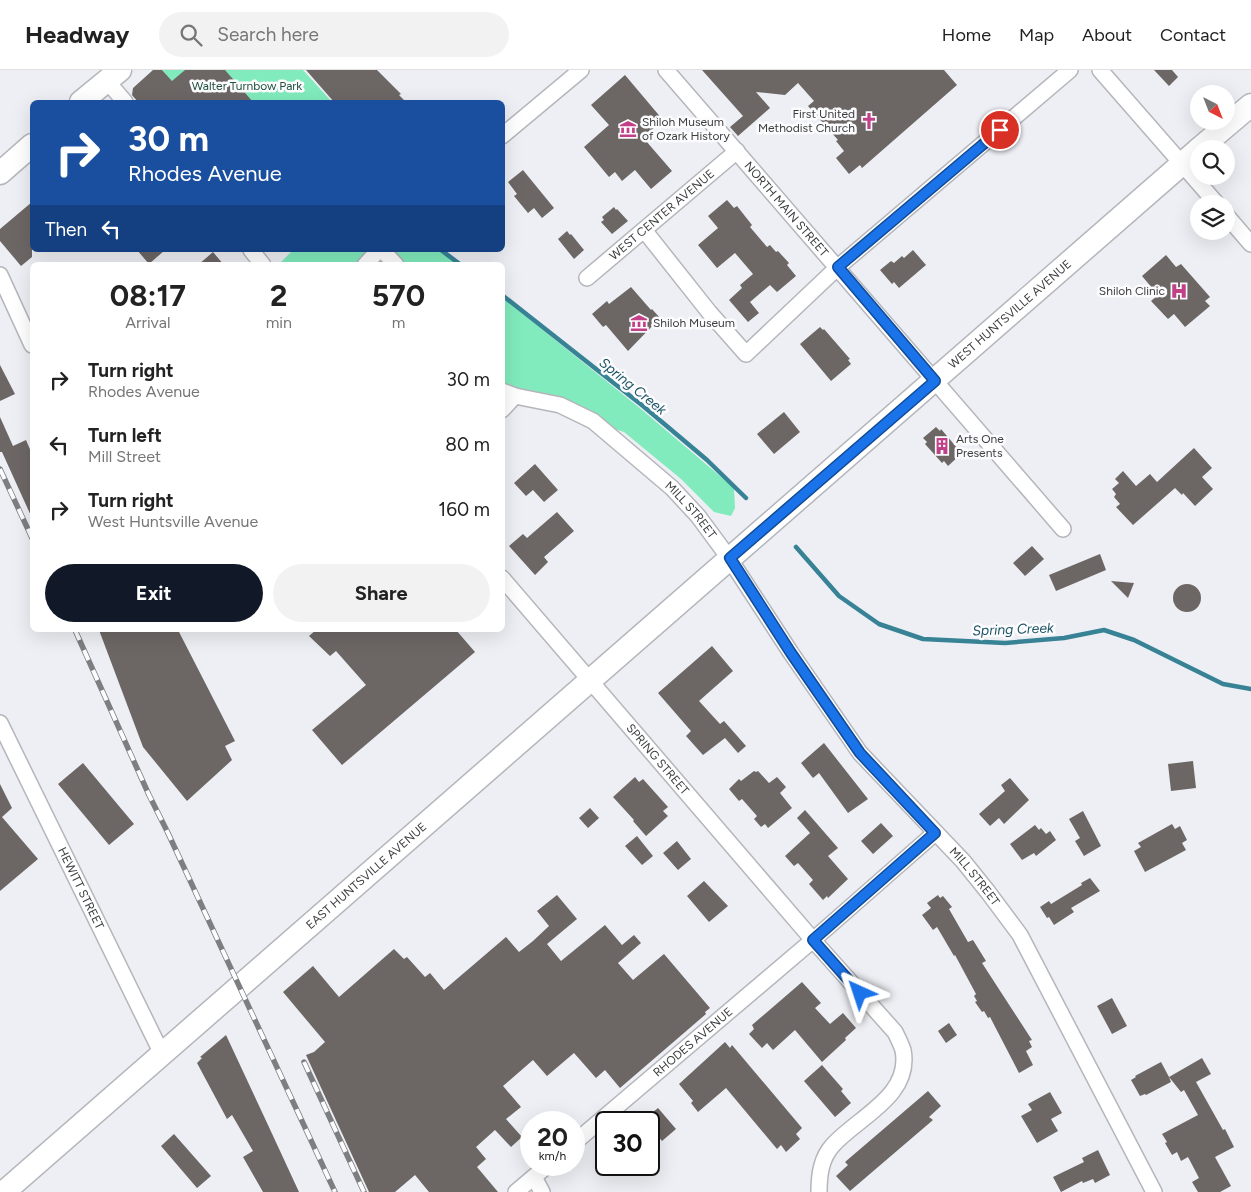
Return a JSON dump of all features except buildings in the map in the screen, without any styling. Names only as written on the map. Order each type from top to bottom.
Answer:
[{"type":"main road","points":[[84,100],[114,76]]},
{"type":"main road","name":"WEST HUNTSVILLE AVENUE","points":[[1210,140],[1251,105]]},
{"type":"main road","points":[[0,173],[30,147]]},
{"type":"main road","name":"WEST HUNTSVILLE AVENUE","points":[[730,558],[1190,157]]},
{"type":"main road","name":"EAST HUNTSVILLE AVENUE","points":[[4,1192],[730,558]]},
{"type":"street","points":[[505,133],[581,70]]},
{"type":"street","name":"NORTH MAIN STREET","points":[[666,70],[1063,529]]},
{"type":"street","points":[[644,230],[709,312],[746,354],[838,267],[1070,70]]},
{"type":"street","points":[[1100,70],[1190,151]]},
{"type":"street","points":[[114,76],[124,100]]},
{"type":"street","name":"WEST CENTER AVENUE","points":[[587,278],[737,151]]},
{"type":"street","points":[[1235,225],[1251,244]]},
{"type":"street","points":[[253,252],[261,262]]},
{"type":"street","points":[[368,262],[379,252]]},
{"type":"street","points":[[383,252],[393,262]]},
{"type":"street","points":[[0,275],[30,341]]},
{"type":"street","name":"MILL STREET","points":[[509,393],[560,406],[593,421],[672,488],[698,516],[730,558],[791,653],[860,753],[963,861],[1020,935],[1154,1192]]},
{"type":"street","name":"SPRING STREET","points":[[505,582],[813,940]]},
{"type":"street","name":"HEWITT STREET","points":[[1,726],[162,1054]]},
{"type":"street","name":"RHODES AVENUE","points":[[585,1134],[813,940],[935,833]]},
{"type":"street","points":[[813,940],[895,1032],[902,1048],[904,1065],[898,1081],[888,1096],[832,1145],[819,1176],[819,1192]]},
{"type":"street","points":[[516,1192],[534,1177],[542,1192]]},
{"type":"green space","name":"Walter Turnbow Park","points":[[162,70],[303,70],[330,100],[188,100]]},
{"type":"green space","points":[[291,252],[443,252],[455,262],[281,262]]},
{"type":"green space","points":[[505,300],[641,409],[734,488],[735,508],[731,516],[714,512],[681,479],[624,432],[515,396],[505,408]]},
{"type":"waterway","name":"Spring Creek","points":[[444,252],[457,262]]},
{"type":"waterway","name":"Spring Creek","points":[[505,297],[643,406],[707,460],[746,498]]},
{"type":"waterway","name":"Spring Creek","points":[[796,547],[839,596],[879,624],[923,639],[1005,643],[1064,638],[1104,630],[1134,640],[1223,684],[1251,689]]},
{"type":"railway","points":[[0,469],[30,534]]},
{"type":"railway","points":[[76,632],[149,795],[335,1192]]},
{"type":"railway","points":[[304,1062],[364,1192]]},
{"type":"place","name":"First United Methodist Church","points":[[869,121]]},
{"type":"place","name":"Shiloh Museum of Ozark History","points":[[628,129]]},
{"type":"place","name":"Shiloh Clinic","points":[[1179,291]]},
{"type":"place","name":"Shiloh Museum","points":[[639,323]]},
{"type":"place","name":"Arts One Presents","points":[[942,446]]},
{"type":"route","points":[[860,993],[813,940],[935,833],[860,753],[791,653],[730,558],[935,381],[838,267],[1000,130]]}]
